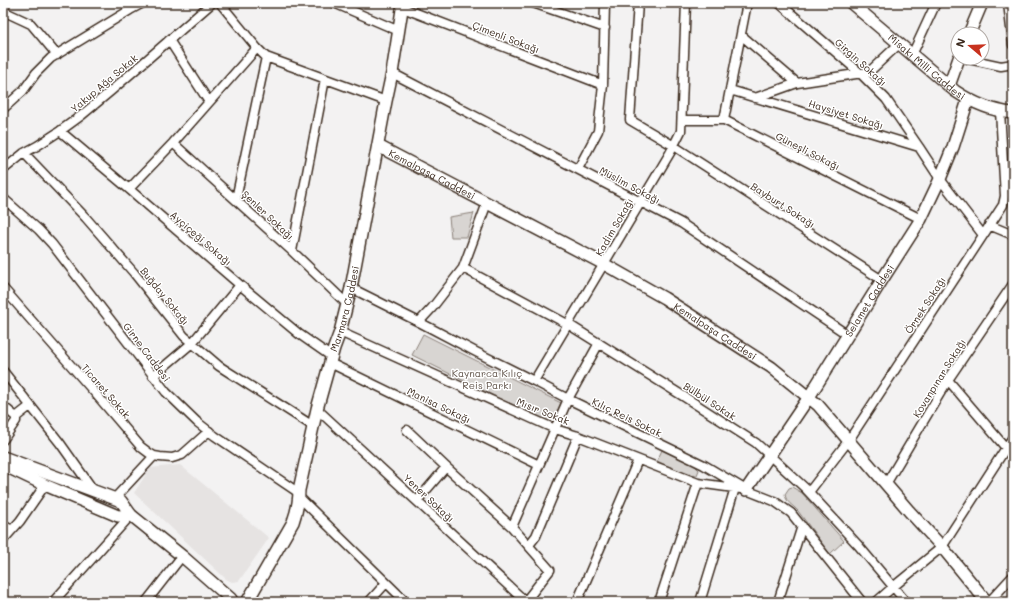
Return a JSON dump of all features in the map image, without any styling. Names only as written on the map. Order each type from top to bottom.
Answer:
[{"type":"street","points":[[3,109],[23,91],[36,73],[51,58],[143,3]]},
{"type":"street","name":"Yakup Ağa Sokak","points":[[3,170],[24,153],[60,131],[112,90],[212,3]]},
{"type":"street","points":[[220,3],[266,58],[386,101]]},
{"type":"street","points":[[334,3],[399,31]]},
{"type":"street","points":[[533,3],[605,28]]},
{"type":"street","points":[[578,169],[598,131],[603,85],[605,3]]},
{"type":"street","name":"Bayburt Sokağı","points":[[638,3],[630,120],[674,146],[882,280]]},
{"type":"street","name":"Kadim Sokağı","points":[[534,381],[674,146],[681,131],[686,3]]},
{"type":"street","points":[[724,120],[747,3]]},
{"type":"street","name":"Girgin Sokağı","points":[[779,3],[860,74],[886,99],[919,146]]},
{"type":"street","name":"Misakı Milli Caddesi","points":[[851,3],[949,86],[968,100],[981,106],[1013,113]]},
{"type":"street","points":[[912,55],[936,3]]},
{"type":"street","points":[[972,26],[982,3]]},
{"type":"street","points":[[1008,3],[1013,45]]},
{"type":"street","name":"Marmara Caddesi","points":[[246,602],[293,522],[296,513],[317,409],[340,332],[351,288],[392,72],[403,5]]},
{"type":"street","name":"Çimenli Sokağı","points":[[403,5],[603,85]]},
{"type":"street","points":[[3,11],[31,24],[57,55]]},
{"type":"street","points":[[741,35],[797,83]]},
{"type":"street","points":[[169,40],[209,102]]},
{"type":"street","points":[[755,98],[797,83],[869,72],[899,44]]},
{"type":"street","points":[[129,189],[174,143],[257,48]]},
{"type":"street","points":[[236,199],[266,58]]},
{"type":"street","points":[[990,64],[1001,66],[1013,64]]},
{"type":"street","points":[[949,86],[956,66]]},
{"type":"street","name":"Müslim Sokağı","points":[[392,72],[681,223],[848,335]]},
{"type":"street","points":[[292,251],[325,79]]},
{"type":"street","name":"Haysiyet Sokağı","points":[[730,90],[919,146]]},
{"type":"street","name":"Selamet Caddesi","points":[[740,489],[770,455],[809,397],[921,219],[953,147],[968,100]]},
{"type":"street","name":"Örnek Sokağı","points":[[809,492],[849,440],[1003,206],[1005,196],[1000,111]]},
{"type":"street","name":"Güneşli Sokağı","points":[[682,120],[724,120],[921,219]]},
{"type":"street","name":"Ayçiçeği Sokağı","points":[[60,131],[240,285],[331,360]]},
{"type":"street","name":"Şenler Sokağı","points":[[174,143],[292,251],[347,304]]},
{"type":"street","name":"Kemalpaşa Caddesi","points":[[378,146],[604,264],[664,298],[771,367],[818,405],[988,602]]},
{"type":"street","points":[[919,146],[940,179],[983,235]]},
{"type":"street","name":"Buğday Sokağı","points":[[24,153],[86,218],[134,273],[184,336],[219,366],[313,426]]},
{"type":"street","points":[[1004,174],[1013,176]]},
{"type":"street","name":"Girne Caddesi","points":[[3,198],[39,230],[52,244],[153,376],[180,407],[209,431],[299,495],[406,602]]},
{"type":"street","points":[[419,322],[432,308],[463,268],[487,203]]},
{"type":"street","points":[[990,225],[1013,235]]},
{"type":"street","name":"Bülbül Sokak","points":[[463,268],[568,324],[756,443],[809,492],[858,545],[906,602]]},
{"type":"street","points":[[153,376],[192,343],[240,285]]},
{"type":"street","name":"Kovanpınar Sokağı","points":[[886,484],[948,380],[1013,286]]},
{"type":"street","name":"Ticaret Sokak","points":[[3,288],[141,447],[154,456]]},
{"type":"street","name":"Kılıç Reis Sokak","points":[[351,288],[568,399],[704,465],[740,489],[774,501],[791,513],[862,602]]},
{"type":"street","name":"Mısır Sokak","points":[[340,332],[555,429],[578,436],[698,483],[740,489]]},
{"type":"street","points":[[512,527],[568,399],[599,343]]},
{"type":"street","name":"Manisa Sokağı","points":[[331,360],[539,465]]},
{"type":"street","points":[[3,371],[60,443],[94,491]]},
{"type":"street","points":[[948,380],[1006,448]]},
{"type":"street","points":[[3,406],[16,417]]},
{"type":"street","points":[[3,440],[16,421],[16,417],[30,406]]},
{"type":"street","name":"Yener Sokağı","points":[[317,409],[526,602]]},
{"type":"street","points":[[407,430],[512,527],[550,570],[526,602]]},
{"type":"street","points":[[114,499],[154,456],[172,458],[182,455],[209,431]]},
{"type":"street","points":[[529,545],[536,536],[578,436]]},
{"type":"street","points":[[876,602],[942,547],[1013,437]]},
{"type":"street","points":[[3,458],[121,501],[131,514],[182,556],[230,601],[241,598],[246,602]]},
{"type":"street","points":[[577,602],[638,460]]},
{"type":"street","points":[[3,465],[45,485],[118,516],[131,514]]},
{"type":"street","points":[[417,501],[446,467]]},
{"type":"street","points":[[659,602],[698,483]]},
{"type":"street","points":[[3,540],[45,485]]},
{"type":"street","points":[[700,602],[740,489]]},
{"type":"street","points":[[53,602],[131,514]]},
{"type":"street","points":[[3,525],[12,530]]},
{"type":"street","points":[[778,602],[802,526]]},
{"type":"street","points":[[146,602],[182,556]]},
{"type":"street","points":[[988,602],[1013,576]]},
{"type":"street","points":[[368,602],[386,583]]},
{"type":"shaded area","points":[[180,465],[269,538],[239,581],[232,582],[226,579],[134,493],[150,468]]},
{"type":"green space","points":[[474,213],[467,237],[451,237],[449,217]]},
{"type":"green space","name":"Kaynarca Kılıç Reis Parkı","points":[[423,334],[561,403],[551,424],[412,355]]},
{"type":"green space","points":[[662,450],[694,465],[699,470],[697,475],[690,476],[657,461]]},
{"type":"green space","points":[[792,487],[802,493],[844,541],[830,554],[798,511],[787,500],[785,494],[789,488]]}]
